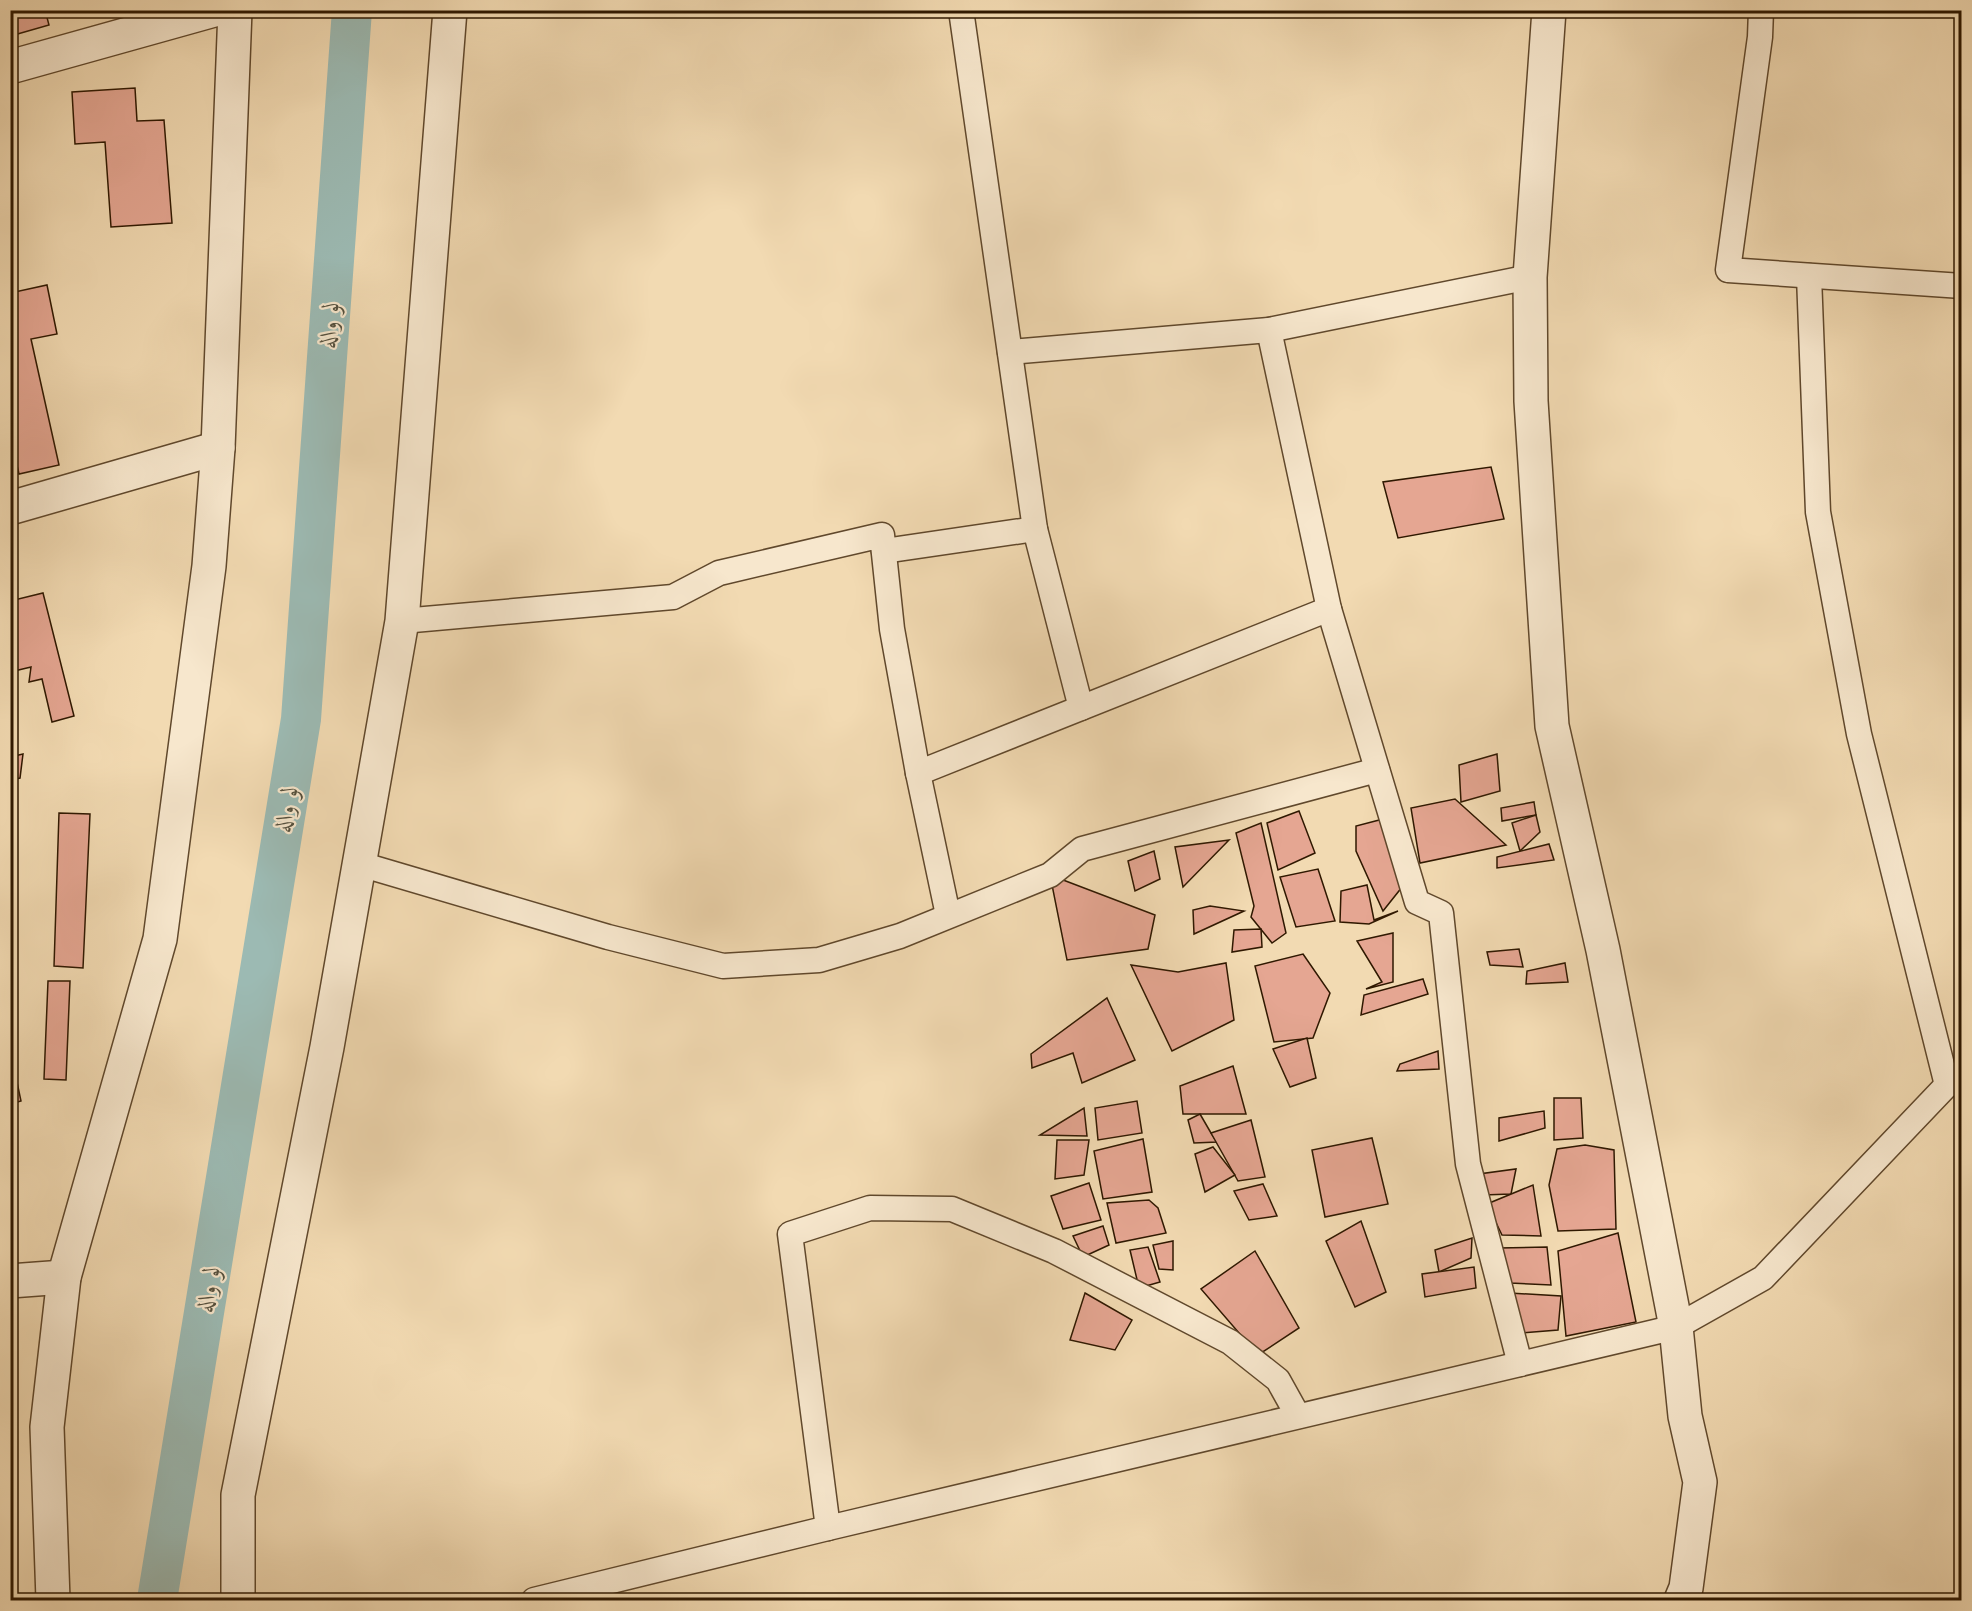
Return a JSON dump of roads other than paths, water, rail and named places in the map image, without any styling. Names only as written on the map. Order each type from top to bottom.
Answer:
[{"type":"street","points":[[10,66],[214,10]]},
{"type":"street","points":[[53,1600],[47,1427],[64,1277],[160,939],[209,566],[218,448],[235,10]]},
{"type":"street","points":[[238,1600],[238,1495],[360,864],[402,621],[450,10]]},
{"type":"street","points":[[1549,10],[1530,277],[1531,401],[1552,726],[1603,950],[1676,1327],[1685,1416],[1700,1482],[1686,1588],[1681,1600]]},
{"type":"street","points":[[10,507],[218,448]]},
{"type":"street","points":[[10,1281],[64,1277]]},
{"type":"lane","points":[[961,10],[1035,529],[1081,708]]},
{"type":"lane","points":[[1761,10],[1760,37],[1728,270],[1962,286]]},
{"type":"lane","points":[[534,1600],[1676,1327],[1763,1278],[1954,1083],[1859,734],[1818,512],[1809,276]]},
{"type":"lane","points":[[1010,352],[1269,330],[1530,277]]},
{"type":"lane","points":[[1269,330],[1329,609],[1417,902],[1441,914],[1468,1164],[1520,1364]]},
{"type":"lane","points":[[884,550],[1035,529]]},
{"type":"lane","points":[[402,621],[673,597],[720,573],[882,535],[892,629],[918,773],[948,915]]},
{"type":"lane","points":[[918,773],[1329,609]]},
{"type":"lane","points":[[360,864],[608,936],[723,966],[819,960],[900,936],[1050,875],[1082,849],[1377,770]]},
{"type":"lane","points":[[828,1528],[790,1234],[870,1208],[952,1209],[1054,1251],[1230,1342],[1278,1380],[1299,1416]]},
{"type":"waterway","name":"لو واله","points":[[157,1600],[301,719],[352,10]]}]
